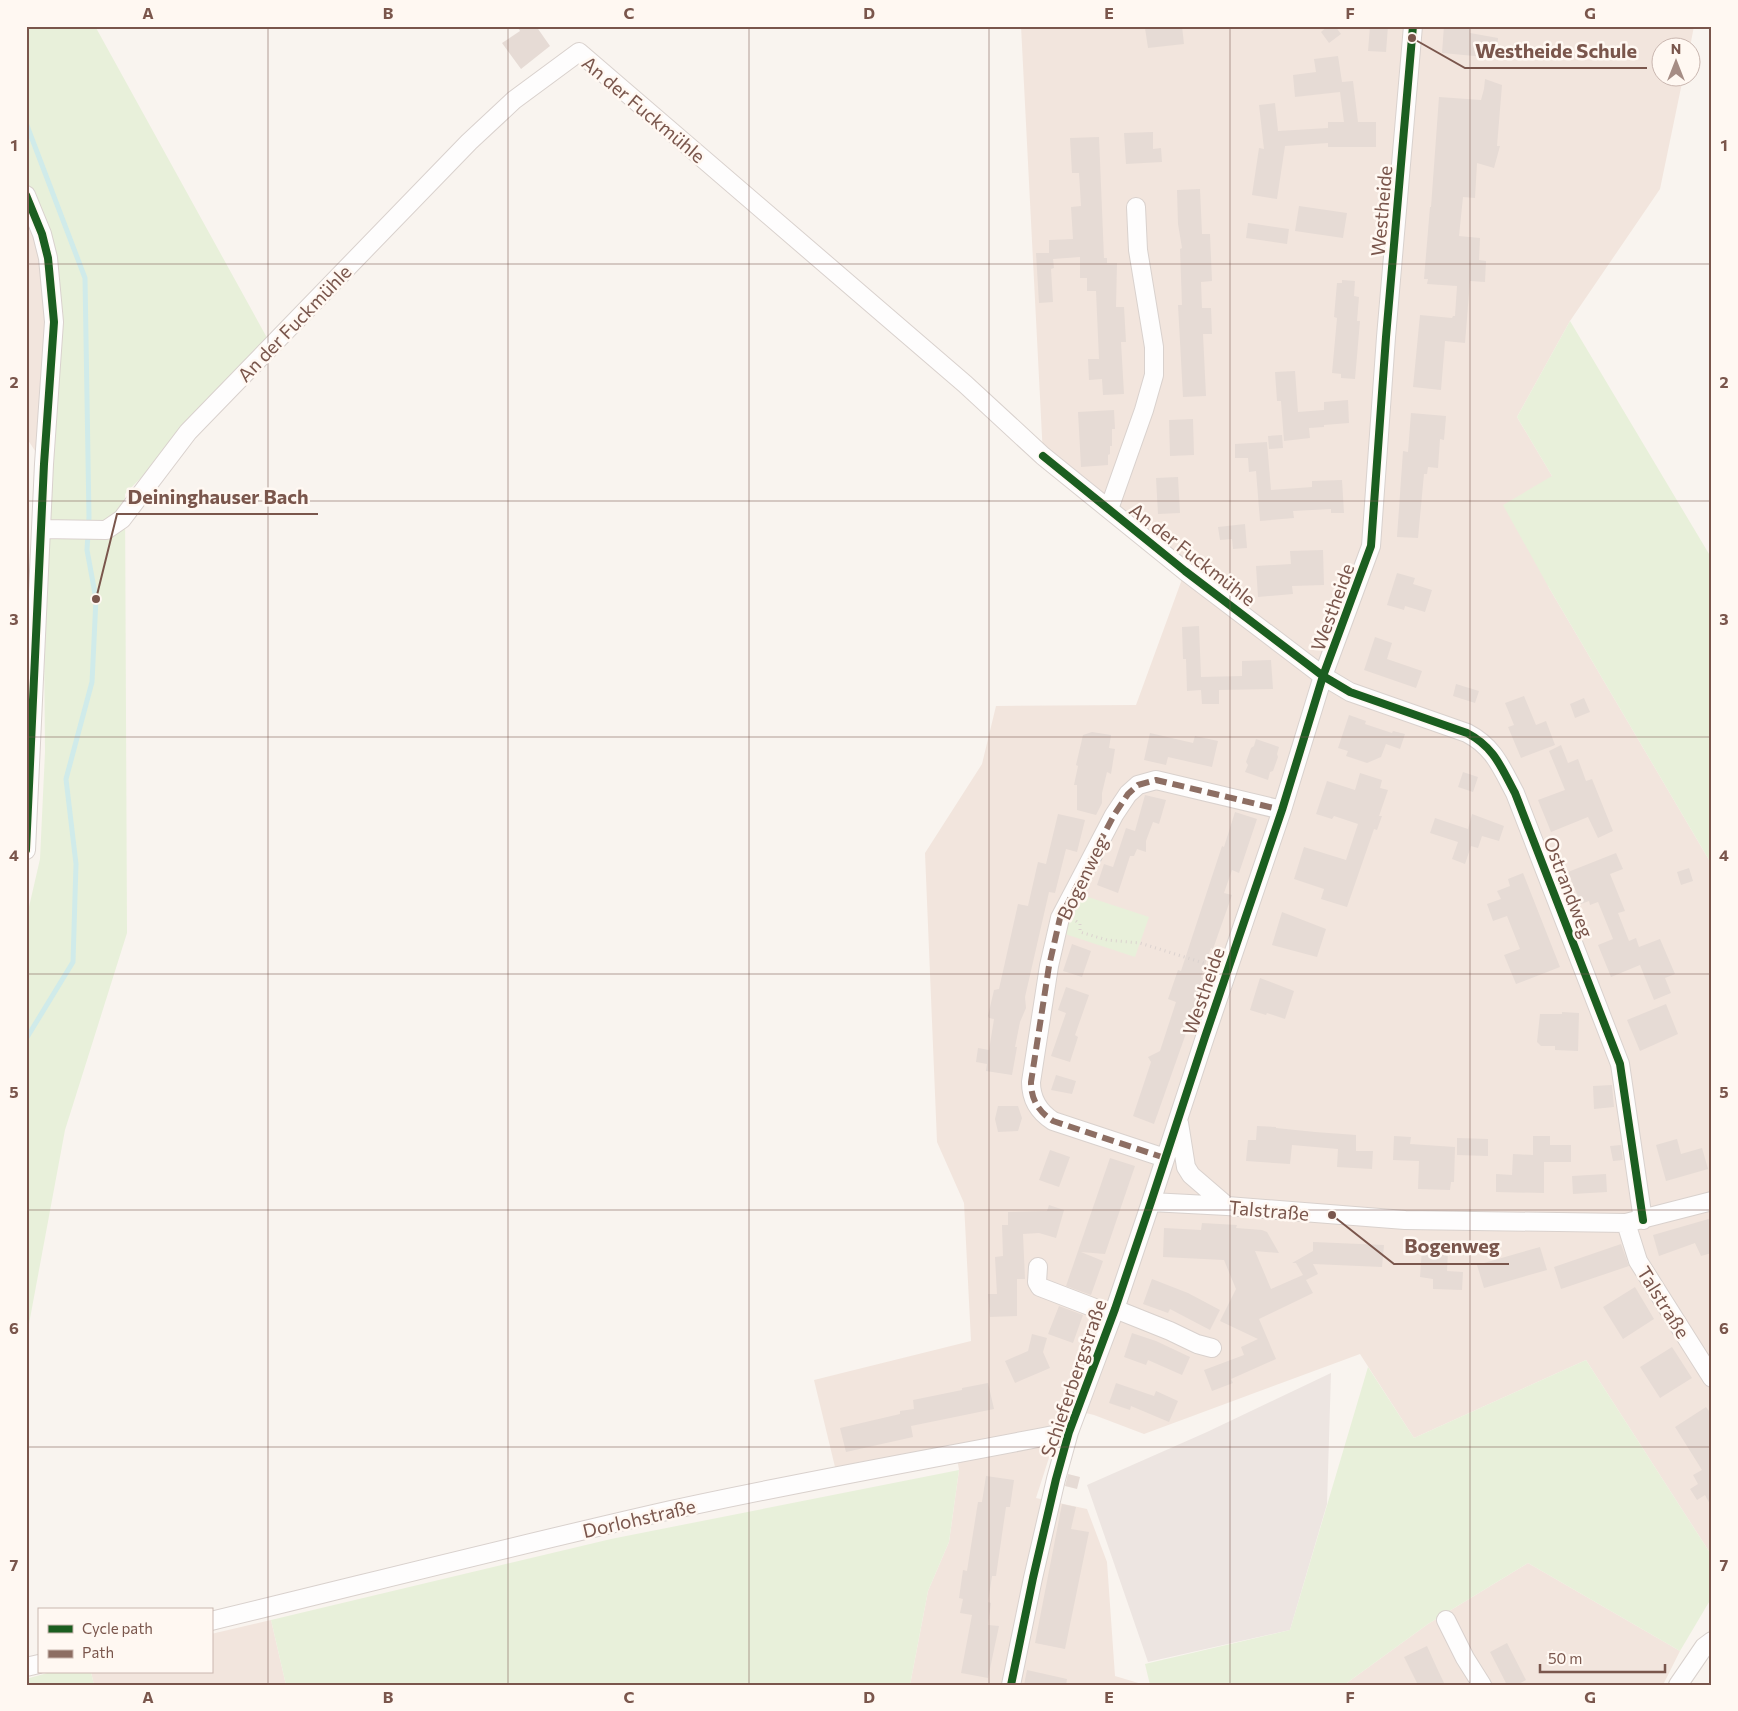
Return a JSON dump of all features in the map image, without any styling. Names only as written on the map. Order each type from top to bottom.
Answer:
[{"type":"street","name":"Westheide","points":[[1151,1202],[1282,810],[1323,676],[1371,546],[1386,337],[1413,26]]},
{"type":"street","name":"An der Fuckmühle","points":[[42,529],[106,530],[122,519],[188,432],[469,142],[514,100],[579,52],[965,384],[1043,456],[1185,570],[1323,676]]},
{"type":"street","points":[[26,195],[42,234],[48,258],[54,322],[44,464],[26,850]]},
{"type":"street","name":"An der Fuckmühle","points":[[1109,509],[1144,410],[1154,374],[1154,346],[1138,250],[1136,207]]},
{"type":"street","name":"Ostrandweg","points":[[1323,676],[1350,692],[1467,733],[1483,742],[1495,757],[1515,793],[1620,1064],[1640,1192],[1635,1222]]},
{"type":"street","name":"Bogenweg","points":[[1165,1158],[1053,1121],[1043,1115],[1035,1102],[1031,1082],[1049,966],[1060,918],[1114,815],[1128,794],[1138,785],[1156,780],[1282,810]]},
{"type":"street","points":[[1179,1117],[1186,1167],[1191,1175],[1227,1206]]},
{"type":"street","name":"Talstraße","points":[[1151,1202],[1405,1220],[1635,1222],[1712,1201]]},
{"type":"street","name":"Schieferbergstraße","points":[[1011,1685],[1033,1578],[1069,1432],[1114,1312],[1151,1202]]},
{"type":"street","name":"Talstraße","points":[[1635,1222],[1638,1260],[1712,1378]]},
{"type":"street","points":[[1038,1267],[1037,1282],[1040,1287],[1170,1331],[1197,1344],[1212,1348]]},
{"type":"street","name":"Dorlohstraße","points":[[212,1621],[671,1510],[843,1474],[1069,1432]]},
{"type":"street","points":[[1446,1620],[1465,1658],[1482,1685]]},
{"type":"street","points":[[1678,1685],[1704,1647],[1712,1641]]},
{"type":"street","points":[[26,1668],[38,1664]]},
{"type":"path","points":[[1080,924],[1080,932],[1107,940],[1140,943],[1227,972]]},
{"type":"shaded area","points":[[1021,26],[1694,26],[1692,38],[1650,38],[1650,88],[1681,88],[1660,189],[1570,321],[1517,417],[1552,476],[1548,586],[1712,865],[1712,1556],[1586,1360],[1414,1438],[1360,1354],[1144,1434],[1094,1415],[1065,1408],[1036,1498],[1087,1509],[1107,1562],[1115,1676],[1145,1685],[910,1685],[928,1591],[949,1542],[959,1470],[955,1446],[835,1467],[814,1380],[971,1341],[964,1203],[937,1142],[925,853],[982,764],[996,706],[1136,705],[1185,571],[1043,456]]},
{"type":"shaded area","points":[[26,207],[38,234],[47,321],[39,457],[26,437]]},
{"type":"shaded area","points":[[1331,1373],[1327,1504],[1290,1630],[1148,1662],[1087,1485],[1207,1432]]},
{"type":"shaded area","points":[[1528,1563],[1680,1651],[1663,1685],[1344,1685],[1428,1624]]},
{"type":"shaded area","points":[[271,1620],[286,1685],[94,1685],[91,1674],[212,1674],[212,1634]]},
{"type":"green space","points":[[26,26],[95,26],[271,345],[125,494],[127,933],[65,1130],[26,1340],[26,920],[40,859],[45,752],[44,639],[47,321],[46,280],[26,207]]},
{"type":"green space","points":[[1570,321],[1712,559],[1712,865],[1548,586],[1503,505],[1552,476],[1517,417]]},
{"type":"green space","points":[[1079,894],[1149,917],[1135,957],[1062,933]]},
{"type":"green space","points":[[1586,1360],[1712,1556],[1712,1597],[1680,1651],[1528,1563],[1428,1624],[1344,1685],[1150,1685],[1145,1664],[1290,1630],[1368,1367],[1414,1438]]},
{"type":"green space","points":[[959,1470],[949,1542],[928,1591],[910,1685],[286,1685],[271,1620],[611,1539]]},
{"type":"green space","points":[[44,1674],[91,1674],[94,1685],[26,1685],[26,1679]]},
{"type":"building","points":[[517,26],[536,26],[550,46],[521,69],[502,43],[520,31]]},
{"type":"building","points":[[1182,26],[1184,44],[1148,48],[1145,28]]},
{"type":"building","points":[[1328,26],[1335,26],[1341,34],[1329,43],[1321,32]]},
{"type":"building","points":[[1370,26],[1388,26],[1386,52],[1368,51]]},
{"type":"building","points":[[1444,26],[1470,26],[1470,33],[1498,38],[1496,58],[1442,53]]},
{"type":"building","points":[[1338,56],[1342,82],[1353,81],[1358,122],[1376,122],[1376,147],[1328,147],[1328,143],[1285,146],[1277,199],[1252,195],[1259,148],[1264,149],[1259,105],[1275,103],[1278,131],[1328,128],[1328,122],[1344,122],[1340,92],[1295,97],[1293,75],[1316,72],[1314,59]]},
{"type":"building","points":[[1485,79],[1502,85],[1497,146],[1500,146],[1494,168],[1477,163],[1475,198],[1463,197],[1459,236],[1480,238],[1479,260],[1486,261],[1485,282],[1470,281],[1465,343],[1445,341],[1441,390],[1413,387],[1420,315],[1452,318],[1455,316],[1457,286],[1427,284],[1428,279],[1424,279],[1439,97],[1481,100]]},
{"type":"building","points":[[1153,132],[1153,149],[1161,148],[1162,162],[1126,164],[1124,133]]},
{"type":"building","points":[[1099,137],[1104,258],[1107,258],[1107,263],[1117,263],[1116,307],[1124,307],[1126,342],[1121,342],[1124,394],[1103,395],[1102,379],[1089,380],[1088,359],[1099,359],[1096,291],[1087,291],[1087,278],[1080,278],[1080,257],[1053,259],[1054,268],[1051,269],[1053,302],[1039,303],[1036,253],[1049,253],[1049,240],[1073,239],[1071,207],[1081,206],[1079,173],[1072,173],[1070,138]]},
{"type":"building","points":[[1200,189],[1202,234],[1210,234],[1212,281],[1201,282],[1202,308],[1211,308],[1212,334],[1203,334],[1206,396],[1183,397],[1178,305],[1182,305],[1180,249],[1182,248],[1178,224],[1177,190]]},
{"type":"building","points":[[1299,206],[1347,213],[1343,238],[1295,231]]},
{"type":"building","points":[[1248,223],[1289,229],[1287,244],[1246,238]]},
{"type":"building","points":[[1342,280],[1355,281],[1354,296],[1359,297],[1357,321],[1360,321],[1355,379],[1341,378],[1341,374],[1332,373],[1337,318],[1334,317],[1337,283],[1342,283]]},
{"type":"building","points":[[1295,371],[1298,412],[1324,410],[1324,402],[1348,400],[1349,423],[1309,428],[1310,438],[1284,441],[1281,401],[1277,401],[1275,372]]},
{"type":"building","points":[[1114,410],[1115,429],[1112,429],[1112,446],[1110,446],[1110,454],[1108,455],[1108,465],[1081,467],[1078,412]]},
{"type":"building","points":[[1411,413],[1446,416],[1444,440],[1440,439],[1438,468],[1428,467],[1427,474],[1424,474],[1418,538],[1397,537],[1403,451],[1408,452]]},
{"type":"building","points":[[1193,419],[1194,455],[1170,456],[1169,420]]},
{"type":"building","points":[[1282,435],[1283,448],[1269,449],[1268,436]]},
{"type":"building","points":[[1267,442],[1271,490],[1312,487],[1312,481],[1342,480],[1344,513],[1331,513],[1331,509],[1293,511],[1294,518],[1260,521],[1256,471],[1249,472],[1248,458],[1235,458],[1235,444]]},
{"type":"building","points":[[1178,477],[1180,513],[1158,514],[1156,478]]},
{"type":"building","points":[[1245,524],[1247,548],[1233,549],[1232,539],[1220,540],[1218,527]]},
{"type":"building","points":[[1323,550],[1324,585],[1292,586],[1293,594],[1258,597],[1256,566],[1291,564],[1290,551]]},
{"type":"building","points":[[1397,573],[1415,578],[1413,584],[1432,590],[1425,612],[1405,606],[1404,610],[1387,605]]},
{"type":"building","points":[[1199,626],[1201,677],[1242,676],[1242,661],[1271,660],[1273,689],[1219,690],[1219,704],[1202,704],[1201,690],[1187,691],[1186,659],[1183,659],[1182,627]]},
{"type":"building","points":[[1375,637],[1392,643],[1387,659],[1422,671],[1416,688],[1364,670]]},
{"type":"building","points":[[1456,684],[1479,691],[1475,703],[1453,696]]},
{"type":"building","points":[[1524,696],[1536,725],[1546,721],[1555,745],[1521,758],[1508,727],[1514,725],[1505,703]]},
{"type":"building","points":[[1584,698],[1590,712],[1575,718],[1570,704]]},
{"type":"building","points":[[1349,715],[1366,721],[1365,724],[1392,733],[1393,731],[1405,734],[1400,749],[1386,744],[1381,757],[1367,763],[1346,756],[1348,751],[1338,748]]},
{"type":"building","points":[[1092,732],[1111,735],[1109,748],[1115,749],[1111,774],[1107,772],[1102,793],[1102,803],[1096,815],[1077,810],[1077,785],[1074,785],[1078,766],[1076,765],[1083,735]]},
{"type":"building","points":[[1150,733],[1193,743],[1195,736],[1218,741],[1212,767],[1168,757],[1166,765],[1144,760]]},
{"type":"building","points":[[1256,739],[1279,747],[1278,757],[1268,780],[1245,772],[1248,765],[1246,762]]},
{"type":"building","points":[[1561,745],[1568,763],[1578,759],[1586,781],[1592,779],[1613,831],[1598,838],[1588,817],[1551,832],[1538,800],[1565,790],[1549,751]]},
{"type":"building","points":[[1463,772],[1478,777],[1473,792],[1458,787]]},
{"type":"building","points":[[1360,773],[1382,780],[1380,788],[1388,790],[1379,816],[1382,816],[1377,830],[1374,829],[1347,907],[1321,899],[1324,889],[1294,879],[1304,847],[1346,860],[1358,824],[1334,816],[1332,819],[1316,814],[1327,781],[1355,790]]},
{"type":"building","points":[[1145,795],[1166,800],[1159,824],[1153,822],[1146,841],[1146,852],[1137,849],[1134,856],[1130,856],[1118,893],[1097,885],[1104,864],[1113,867],[1126,828],[1135,831]]},
{"type":"building","points":[[1235,812],[1257,819],[1239,873],[1232,870],[1224,893],[1232,895],[1201,977],[1203,978],[1190,1022],[1154,1124],[1133,1116],[1151,1062],[1148,1057],[1160,1051],[1176,1002],[1168,999],[1178,970],[1181,971]]},
{"type":"building","points":[[1058,814],[1085,820],[1077,852],[1066,849],[1055,893],[1049,892],[1025,997],[1026,1008],[1020,1022],[1012,1075],[986,1071],[987,1064],[976,1062],[978,1048],[989,1050],[994,1019],[988,1016],[994,990],[999,989],[1018,904],[1028,906],[1038,862],[1046,864]]},
{"type":"building","points":[[1472,814],[1504,826],[1499,841],[1482,836],[1478,848],[1471,846],[1465,864],[1452,859],[1458,842],[1430,833],[1435,818],[1468,829]]},
{"type":"building","points":[[1616,853],[1623,869],[1610,874],[1625,911],[1618,913],[1629,941],[1636,938],[1639,947],[1660,939],[1675,974],[1665,978],[1671,993],[1654,1000],[1640,965],[1611,977],[1598,945],[1613,939],[1598,902],[1590,905],[1589,901],[1581,904],[1568,872]]},
{"type":"building","points":[[1689,868],[1693,881],[1681,885],[1677,872]]},
{"type":"building","points":[[1523,873],[1560,967],[1516,984],[1504,955],[1520,949],[1507,916],[1493,921],[1487,904],[1501,899],[1497,891],[1510,886],[1508,879]]},
{"type":"building","points":[[1282,912],[1326,929],[1317,957],[1272,945]]},
{"type":"building","points":[[1072,944],[1091,951],[1082,977],[1063,971]]},
{"type":"building","points":[[1260,978],[1294,991],[1285,1019],[1250,1010]]},
{"type":"building","points":[[1066,987],[1089,995],[1075,1035],[1078,1037],[1070,1062],[1051,1056],[1066,1013],[1058,1010]]},
{"type":"building","points":[[1666,1004],[1678,1034],[1640,1051],[1627,1020]]},
{"type":"building","points":[[1562,1012],[1579,1013],[1578,1051],[1555,1050],[1555,1046],[1541,1046],[1537,1042],[1540,1014],[1562,1014]]},
{"type":"building","points":[[1056,1075],[1076,1081],[1072,1094],[1051,1090]]},
{"type":"building","points":[[1612,1085],[1614,1107],[1594,1109],[1593,1086]]},
{"type":"building","points":[[998,1106],[1018,1106],[1022,1118],[1018,1131],[998,1132],[995,1119]]},
{"type":"building","points":[[1257,1126],[1356,1135],[1356,1151],[1373,1151],[1372,1169],[1337,1167],[1338,1149],[1292,1145],[1290,1164],[1246,1161],[1248,1140],[1256,1140]]},
{"type":"building","points":[[1394,1136],[1411,1137],[1410,1144],[1455,1147],[1454,1182],[1451,1182],[1450,1190],[1418,1189],[1419,1161],[1393,1160]]},
{"type":"building","points":[[1533,1136],[1550,1136],[1550,1145],[1571,1145],[1571,1162],[1544,1162],[1544,1193],[1496,1192],[1496,1174],[1512,1175],[1513,1154],[1533,1155]]},
{"type":"building","points":[[1457,1138],[1488,1139],[1488,1156],[1457,1155]]},
{"type":"building","points":[[1677,1139],[1681,1154],[1702,1148],[1708,1169],[1666,1181],[1656,1145]]},
{"type":"building","points":[[1621,1145],[1623,1160],[1613,1161],[1610,1146]]},
{"type":"building","points":[[1050,1150],[1070,1157],[1059,1187],[1039,1180]]},
{"type":"building","points":[[1110,1158],[1135,1166],[1105,1254],[1081,1252],[1103,1261],[1091,1295],[1066,1286]]},
{"type":"building","points":[[1606,1174],[1607,1192],[1573,1194],[1572,1176]]},
{"type":"building","points":[[1049,1205],[1064,1210],[1056,1238],[1039,1233],[1023,1234],[1025,1279],[1017,1279],[1017,1316],[990,1317],[988,1294],[997,1294],[995,1257],[1003,1256],[1002,1225],[1008,1225],[1008,1212],[1047,1211]]},
{"type":"building","points":[[1712,1218],[1712,1253],[1701,1256],[1695,1243],[1659,1256],[1653,1235]]},
{"type":"building","points":[[1202,1223],[1237,1225],[1236,1228],[1267,1232],[1279,1253],[1255,1251],[1271,1289],[1303,1275],[1296,1263],[1292,1263],[1313,1251],[1313,1242],[1384,1245],[1382,1267],[1313,1264],[1318,1274],[1306,1280],[1313,1293],[1259,1319],[1276,1359],[1231,1379],[1233,1383],[1212,1391],[1204,1370],[1244,1355],[1241,1347],[1258,1339],[1220,1321],[1236,1289],[1224,1260],[1163,1257],[1164,1228],[1201,1230]]},
{"type":"building","points":[[1621,1244],[1629,1266],[1561,1289],[1554,1267]]},
{"type":"building","points":[[1540,1247],[1547,1270],[1484,1288],[1477,1265]]},
{"type":"building","points":[[1422,1249],[1448,1251],[1447,1271],[1463,1272],[1462,1290],[1433,1289],[1433,1279],[1420,1277]]},
{"type":"building","points":[[1152,1279],[1188,1293],[1220,1310],[1210,1330],[1170,1309],[1168,1313],[1143,1304]]},
{"type":"building","points":[[1635,1287],[1654,1319],[1623,1339],[1603,1307]]},
{"type":"building","points":[[1059,1306],[1083,1315],[1073,1343],[1048,1334]]},
{"type":"building","points":[[1132,1333],[1156,1341],[1190,1357],[1182,1375],[1148,1360],[1146,1365],[1124,1357]]},
{"type":"building","points":[[1032,1334],[1047,1338],[1043,1352],[1050,1368],[1015,1383],[1005,1361],[1028,1351]]},
{"type":"building","points":[[1672,1347],[1692,1378],[1660,1398],[1640,1367]]},
{"type":"building","points":[[988,1383],[994,1409],[911,1426],[913,1437],[846,1452],[840,1428],[900,1414],[900,1411],[914,1409],[913,1400]]},
{"type":"building","points":[[1116,1383],[1154,1396],[1156,1391],[1178,1401],[1169,1422],[1131,1406],[1130,1410],[1109,1403]]},
{"type":"building","points":[[1706,1407],[1712,1415],[1712,1508],[1705,1495],[1697,1500],[1690,1489],[1698,1484],[1693,1475],[1702,1470],[1675,1427]]},
{"type":"building","points":[[1068,1474],[1080,1477],[1077,1489],[1065,1486]]},
{"type":"building","points":[[986,1476],[1014,1480],[1010,1507],[1006,1507],[996,1576],[992,1576],[988,1602],[991,1603],[988,1625],[999,1626],[988,1678],[961,1673],[972,1615],[960,1613],[963,1599],[959,1598],[963,1570],[967,1571],[978,1502],[982,1502]]},
{"type":"building","points":[[1062,1504],[1076,1507],[1071,1529],[1089,1532],[1065,1649],[1035,1643]]},
{"type":"building","points":[[1507,1643],[1526,1680],[1517,1685],[1507,1685],[1490,1652]]},
{"type":"building","points":[[1427,1646],[1445,1685],[1418,1685],[1404,1657]]},
{"type":"building","points":[[1027,1670],[1067,1679],[1066,1685],[1024,1685]]},
{"type":"waterway","points":[[26,123],[85,278],[89,517],[87,550],[96,599],[92,682],[66,779],[76,864],[73,962],[26,1039]]},
{"type":"marked path","points":[[1165,1158],[1053,1121],[1044,1114],[1034,1100],[1031,1082],[1049,966],[1060,918],[1114,815],[1128,794],[1138,785],[1156,780],[1282,810]]},
{"type":"cycle path","points":[[1011,1685],[1033,1578],[1069,1432],[1115,1309],[1282,810],[1323,676],[1371,546],[1386,337],[1413,26]]},
{"type":"cycle path","points":[[26,195],[42,234],[48,258],[54,322],[44,464],[26,850]]},
{"type":"cycle path","points":[[1043,456],[1185,571],[1323,676],[1350,692],[1467,733],[1484,745],[1496,758],[1515,793],[1620,1064],[1643,1220]]},
{"type":"place","name":"Westheide Schule","points":[[1412,38]]},
{"type":"place","name":"Deininghauser Bach","points":[[96,599]]},
{"type":"place","name":"Bogenweg","points":[[1332,1215]]}]
